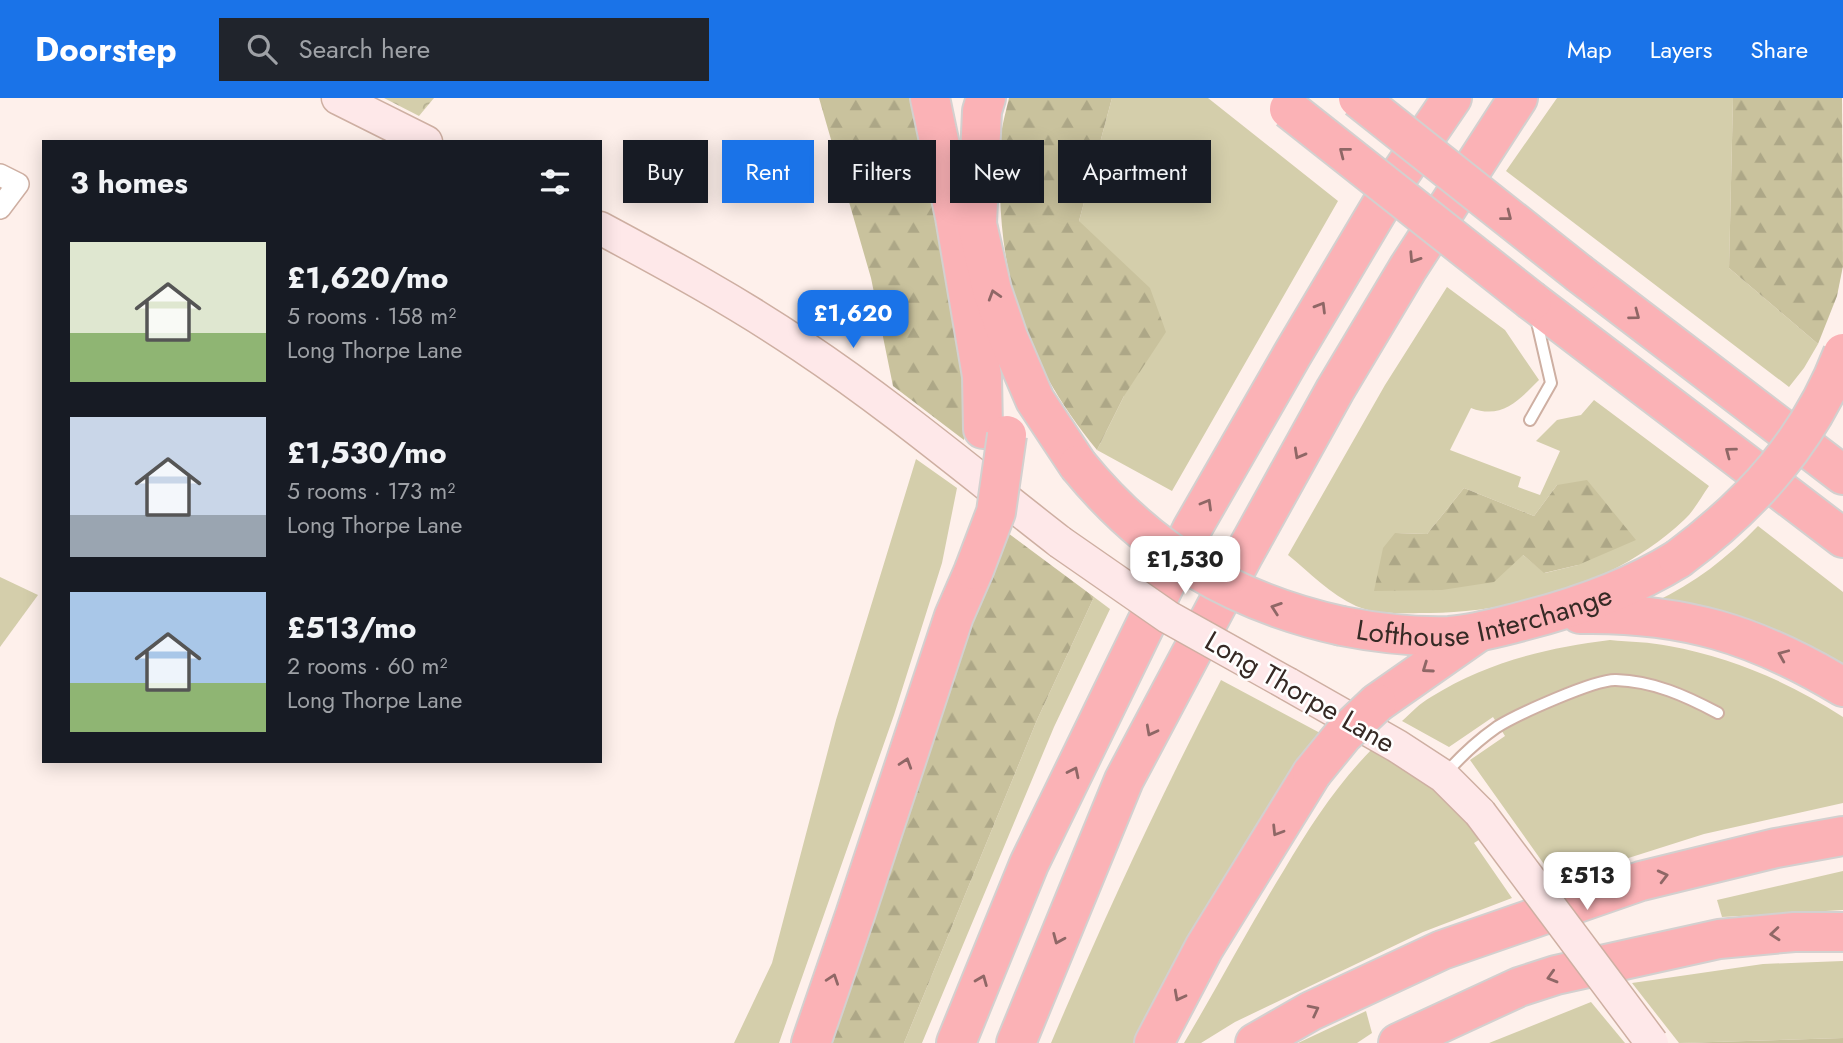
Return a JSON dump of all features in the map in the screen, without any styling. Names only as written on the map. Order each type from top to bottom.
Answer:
[{"type":"highway","points":[[811,1043],[968,568],[996,512],[995,432],[930,98]]},
{"type":"highway","points":[[944,98],[952,114],[977,224]]},
{"type":"highway","name":"Lofthouse Interchange","points":[[986,98],[982,111],[977,224],[992,290],[1007,337],[1035,400],[1078,465],[1121,514],[1172,555],[1205,575],[1270,607],[1342,626],[1380,633],[1420,636],[1477,633],[1605,597],[1678,559],[1710,535],[1771,476],[1814,412],[1843,353]]},
{"type":"highway","points":[[1358,98],[1580,274],[1843,475]]},
{"type":"highway","points":[[956,1043],[1029,864],[1192,529],[1396,180],[1452,98]]},
{"type":"highway","points":[[1016,1043],[1124,780],[1335,390],[1518,98]]},
{"type":"highway","points":[[1282,103],[1532,301],[1843,538]]},
{"type":"highway","points":[[995,432],[1010,386],[1007,337]]},
{"type":"highway","points":[[1548,614],[1620,613],[1707,626],[1750,640],[1807,665],[1843,687]]},
{"type":"highway","points":[[1154,1043],[1204,948],[1312,772],[1343,735],[1377,703],[1477,633]]},
{"type":"highway","points":[[1255,1043],[1311,1011],[1441,950],[1641,881],[1776,848],[1843,836]]},
{"type":"highway","points":[[1398,1043],[1518,987],[1556,975],[1719,939],[1794,932],[1843,932]]},
{"type":"main road","points":[[338,98],[422,140]]},
{"type":"main road","name":"Long Thorpe Lane","points":[[602,229],[694,279],[802,345],[895,413],[1060,542],[1168,617],[1397,746],[1443,776],[1480,813],[1652,1043]]},
{"type":"street","points":[[0,175],[18,184],[0,208]]},
{"type":"lane","points":[[1531,420],[1551,383],[1532,301]]},
{"type":"lane","points":[[1443,776],[1464,753],[1499,726],[1582,688],[1614,679],[1652,684],[1685,695],[1718,713]]},
{"type":"green space","points":[[384,98],[434,98],[419,116]]},
{"type":"green space","points":[[819,98],[917,98],[924,140],[831,140]]},
{"type":"green space","points":[[1009,98],[1112,98],[1101,140],[1058,140],[1058,203],[1084,203],[1079,221],[1150,288],[1166,332],[1124,396],[1097,450],[1055,391],[1039,361],[1015,299],[1007,266],[1000,203],[1044,203],[1044,140],[1000,138]]},
{"type":"green space","points":[[1112,98],[1208,98],[1338,201],[1172,491],[1097,450],[1124,396],[1079,221],[1084,203],[1211,203],[1211,140],[1101,140]]},
{"type":"green space","points":[[1557,98],[1733,98],[1729,268],[1818,344],[1789,387],[1506,171]]},
{"type":"green space","points":[[1733,98],[1842,98],[1843,266],[1837,296],[1818,344],[1729,268]]},
{"type":"green space","points":[[849,203],[934,203],[969,414],[964,440],[893,386],[871,278]]},
{"type":"green space","points":[[1447,287],[1505,330],[1539,380],[1517,401],[1501,410],[1492,412],[1471,408],[1450,450],[1521,477],[1518,487],[1540,495],[1560,451],[1536,441],[1557,420],[1581,415],[1594,400],[1709,486],[1688,516],[1657,542],[1598,577],[1566,590],[1499,607],[1464,611],[1402,613],[1364,609],[1338,596],[1288,555],[1385,385]],"holes":[[[1557,485],[1578,565],[1545,573],[1523,555],[1395,533],[1427,534],[1464,488],[1534,516]]]},
{"type":"green space","points":[[916,459],[957,488],[942,563],[894,715],[779,1043],[734,1043],[772,963],[836,720]]},
{"type":"green space","points":[[1587,480],[1636,540],[1578,565],[1544,573],[1523,555],[1494,582],[1442,590],[1374,591],[1383,548],[1395,533],[1427,534],[1464,488],[1534,516],[1557,485]]},
{"type":"green space","points":[[1758,526],[1843,592],[1843,668],[1655,602],[1710,569]]},
{"type":"green space","points":[[1008,533],[1094,597],[1037,720],[904,1043],[827,1043],[984,577],[992,580]]},
{"type":"green space","points":[[0,577],[38,595],[0,647]]},
{"type":"green space","points":[[1094,597],[1110,609],[1054,727],[922,1043],[904,1043],[1037,720]]},
{"type":"green space","points":[[1610,640],[1669,646],[1738,664],[1803,693],[1843,717],[1843,803],[1704,834],[1556,881],[1470,760],[1505,736],[1493,717],[1449,747],[1402,721],[1431,697],[1474,674],[1540,652]]},
{"type":"green space","points":[[1221,680],[1322,734],[1135,1043],[1051,1043],[1132,860]]},
{"type":"green space","points":[[1372,749],[1431,785],[1461,812],[1482,838],[1474,843],[1512,898],[1423,932],[1235,1022],[1201,1043],[1184,1043],[1304,838],[1335,792]]},
{"type":"green space","points":[[1843,871],[1843,910],[1722,917],[1717,900]]},
{"type":"green space","points":[[1843,961],[1843,1038],[1679,1043],[1632,983],[1763,964]]},
{"type":"green space","points":[[1591,1002],[1625,1043],[1489,1043]]},
{"type":"green space","points":[[1366,1011],[1372,1033],[1357,1043],[1298,1043]]},
{"type":"green space","points":[[1843,1038],[1843,1043],[1679,1043]]}]
